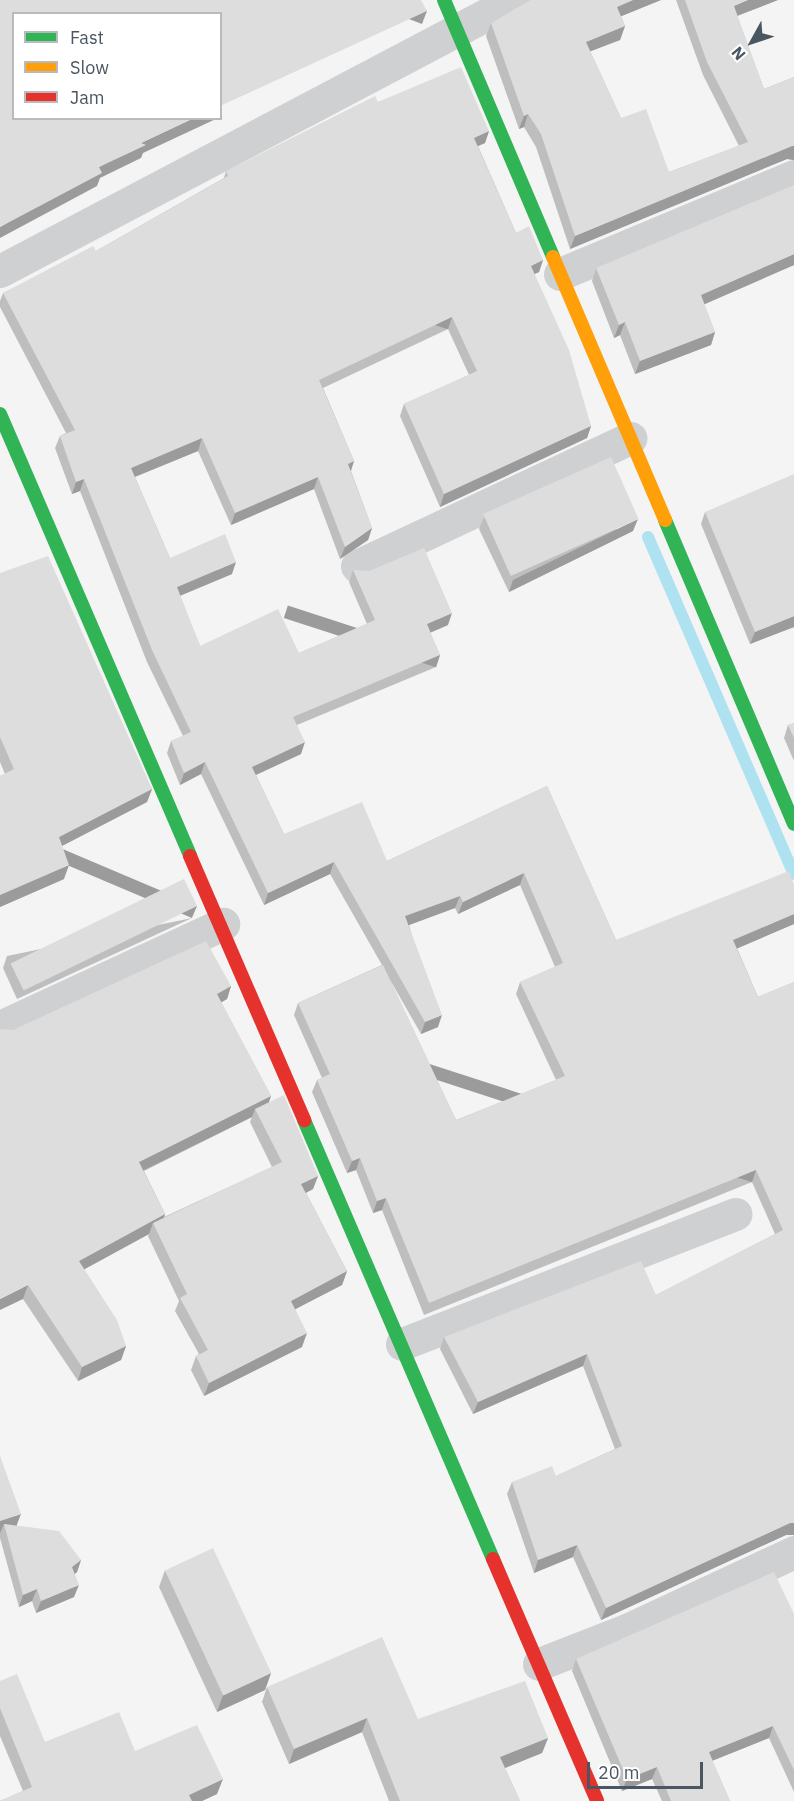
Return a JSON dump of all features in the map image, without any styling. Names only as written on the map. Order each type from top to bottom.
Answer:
[{"type":"street","points":[[0,271],[450,13],[514,0]]},
{"type":"street","points":[[450,13],[794,825]]},
{"type":"street","points":[[560,273],[794,176]]},
{"type":"street","points":[[0,414],[223,924],[597,1801]]},
{"type":"street","points":[[357,566],[630,438]]},
{"type":"street","points":[[0,1027],[223,924]]},
{"type":"street","points":[[402,1344],[736,1214]]},
{"type":"street","points":[[539,1664],[629,1629],[794,1552]]},
{"type":"building","points":[[0,0],[421,0],[427,11],[222,105],[222,12],[12,12],[12,120],[190,120],[141,143],[146,145],[99,167],[102,173],[0,227]]},
{"type":"building","points":[[530,0],[633,0],[617,7],[625,26],[586,42],[621,118],[646,109],[669,172],[748,142],[707,62],[685,0],[748,0],[734,6],[764,89],[794,77],[794,146],[575,236],[541,134],[528,114],[524,116],[491,23]]},
{"type":"building","points":[[461,67],[489,131],[474,138],[516,233],[529,226],[543,260],[531,266],[569,350],[591,426],[444,494],[404,404],[477,371],[452,317],[319,380],[354,461],[348,464],[372,528],[345,547],[318,477],[235,513],[202,438],[131,468],[170,558],[225,534],[236,562],[177,587],[200,646],[278,609],[299,653],[375,620],[353,570],[369,571],[424,548],[452,613],[427,624],[440,655],[293,717],[305,742],[252,767],[284,834],[362,802],[387,861],[547,786],[616,940],[789,871],[794,885],[794,914],[733,940],[758,997],[794,982],[794,1523],[606,1608],[577,1545],[538,1560],[512,1482],[552,1466],[556,1476],[622,1446],[587,1354],[478,1402],[444,1337],[641,1261],[656,1295],[783,1230],[756,1170],[429,1303],[386,1198],[377,1201],[360,1158],[352,1161],[317,1080],[330,1074],[298,1003],[383,965],[456,1120],[565,1076],[520,982],[563,963],[524,873],[463,902],[460,896],[405,916],[442,1015],[425,1022],[334,862],[268,893],[205,762],[184,773],[171,741],[191,732],[152,650],[84,479],[76,482],[60,436],[75,430],[3,293],[93,246],[96,251],[228,176],[226,171],[375,96],[378,102]]},
{"type":"building","points":[[794,185],[794,254],[701,295],[715,332],[640,361],[625,322],[619,325],[596,268]]},
{"type":"building","points":[[611,457],[639,519],[511,576],[483,514]]},
{"type":"building","points":[[794,474],[794,616],[755,632],[705,512]]},
{"type":"building","points":[[48,556],[152,789],[59,837],[69,865],[0,895],[0,776],[14,769],[0,737],[0,573]]},
{"type":"building","points":[[794,723],[794,738],[788,725]]},
{"type":"building","points":[[184,879],[197,906],[24,991],[11,964]]},
{"type":"building","points":[[206,941],[231,986],[217,994],[271,1096],[139,1162],[165,1214],[79,1261],[117,1320],[126,1346],[82,1367],[28,1285],[0,1299],[0,1029],[13,1030]]},
{"type":"building","points":[[284,1095],[318,1176],[301,1184],[347,1271],[291,1301],[307,1333],[209,1383],[196,1356],[208,1350],[180,1298],[187,1294],[153,1223],[282,1162],[255,1109]]},
{"type":"building","points":[[0,1456],[21,1514],[0,1521]]},
{"type":"building","points":[[4,1524],[59,1531],[81,1560],[72,1567],[79,1585],[41,1601],[37,1589],[23,1595]]},
{"type":"building","points":[[213,1548],[271,1673],[223,1695],[165,1570]]},
{"type":"building","points":[[774,1572],[794,1614],[794,1770],[773,1726],[709,1752],[730,1801],[671,1801],[657,1767],[627,1779],[576,1659]]},
{"type":"building","points":[[382,1637],[418,1719],[525,1681],[548,1738],[500,1757],[520,1801],[400,1801],[367,1718],[294,1749],[267,1687]]},
{"type":"building","points":[[17,1674],[45,1742],[119,1712],[135,1751],[197,1725],[223,1779],[189,1795],[192,1801],[0,1801],[32,1787],[0,1708],[0,1681]]},
{"type":"waterway","points":[[648,537],[794,874]]},
{"type":"traffic: fast","points":[[444,0],[553,257]]},
{"type":"traffic: fast","points":[[0,414],[190,856]]},
{"type":"traffic: fast","points":[[665,520],[794,824]]},
{"type":"traffic: fast","points":[[304,1120],[493,1559]]},
{"type":"traffic: slow","points":[[553,257],[665,520]]},
{"type":"traffic: jam","points":[[190,856],[304,1120]]},
{"type":"traffic: jam","points":[[493,1559],[597,1801]]}]
